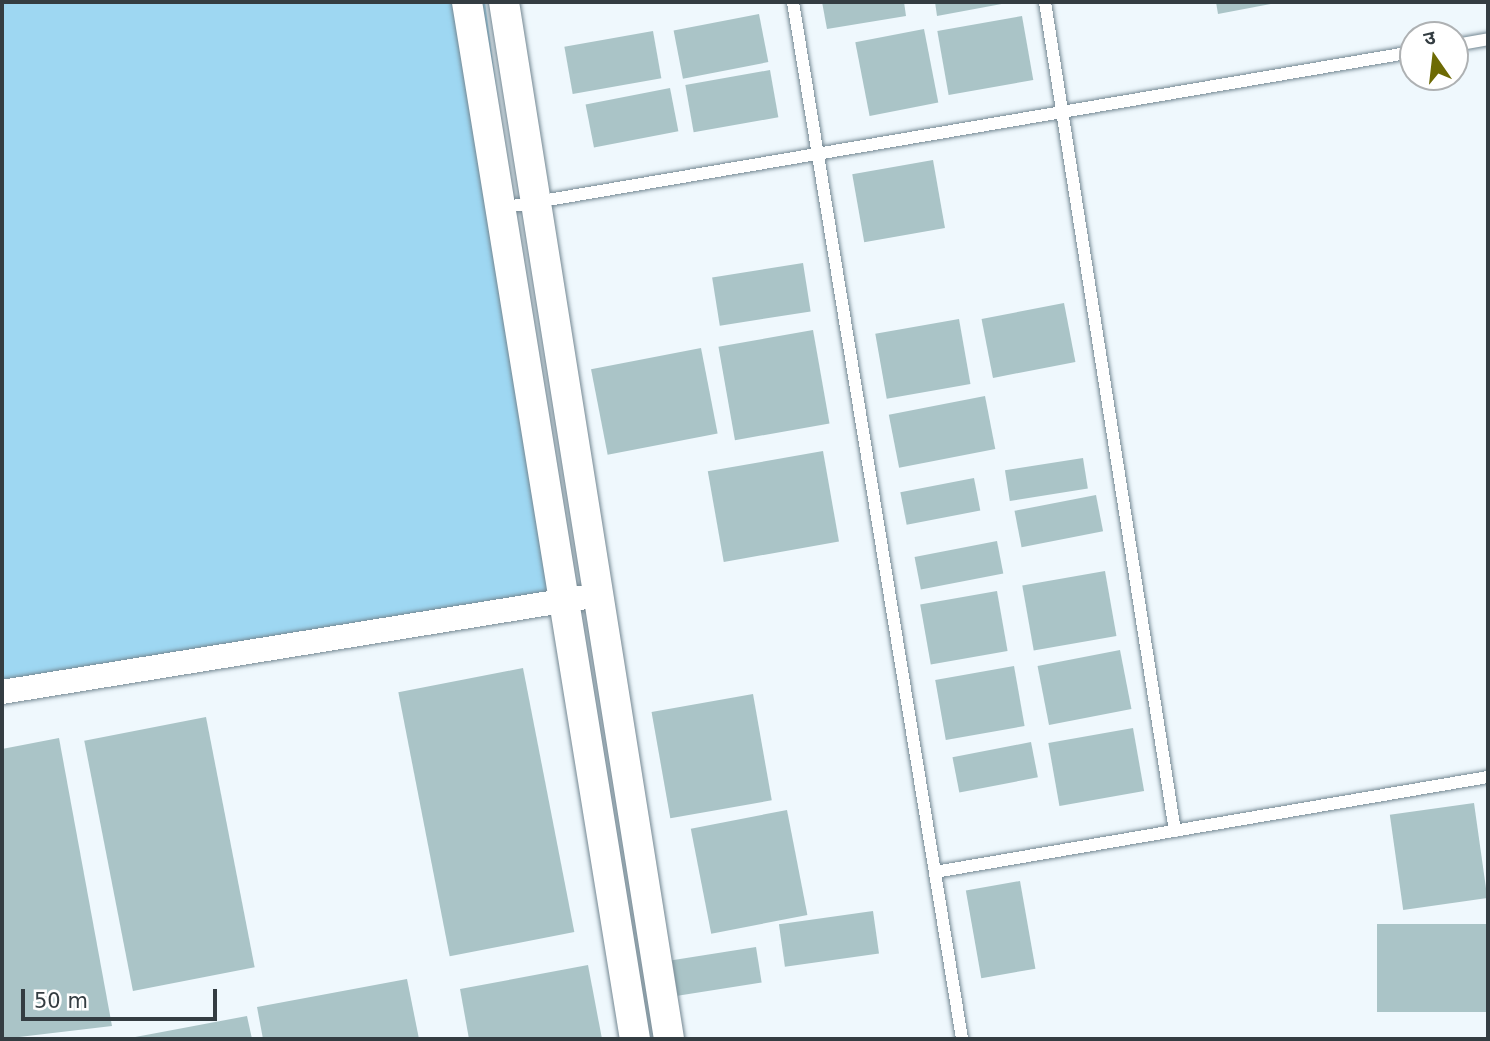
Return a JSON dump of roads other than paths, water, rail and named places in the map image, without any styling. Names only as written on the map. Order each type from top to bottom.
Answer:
[{"type":"street","points":[[467,2],[635,1039]]},
{"type":"street","points":[[505,2],[669,1039]]},
{"type":"street","points":[[2,692],[599,595]]},
{"type":"lane","points":[[793,2],[962,1039]]},
{"type":"lane","points":[[1045,2],[1175,831]]},
{"type":"lane","points":[[1469,42],[1488,39]]},
{"type":"lane","points":[[501,208],[1399,54]]},
{"type":"lane","points":[[935,873],[1488,777]]}]
